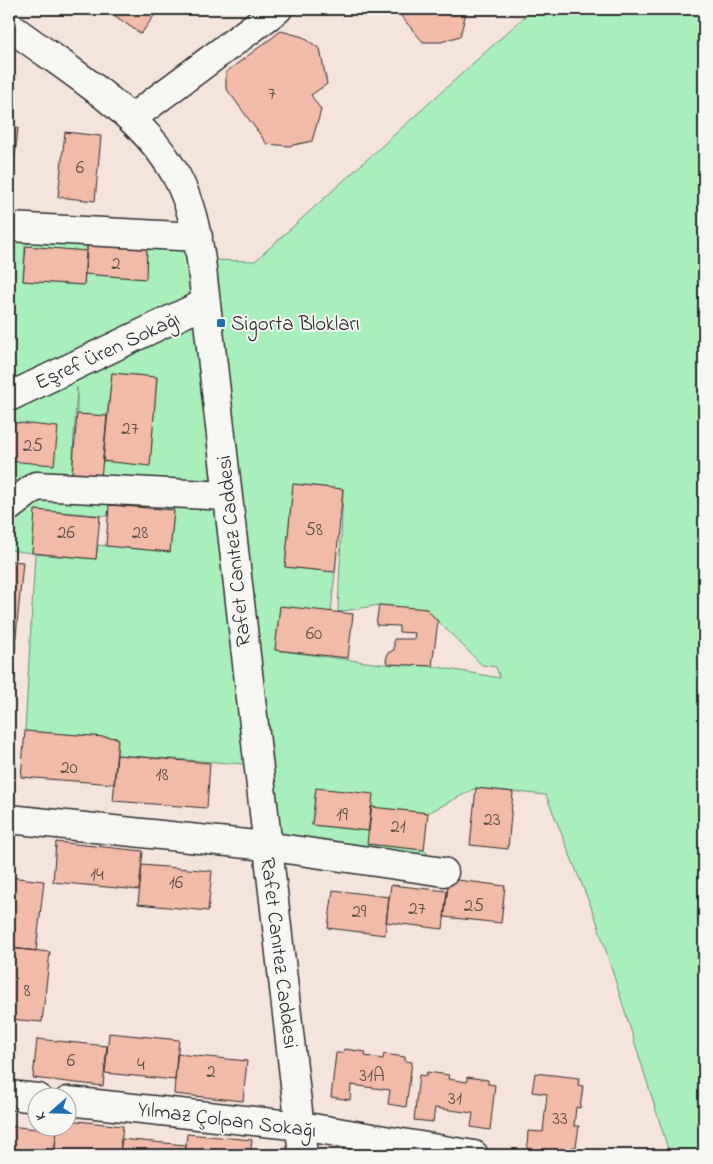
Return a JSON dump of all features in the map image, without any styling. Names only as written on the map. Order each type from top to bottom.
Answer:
[{"type":"street","points":[[132,118],[278,9]]},
{"type":"street","name":"Rafet Canıtez Caddesi","points":[[9,26],[132,118],[157,146],[178,179],[192,212],[198,237],[206,303],[266,846],[303,1155]]},
{"type":"street","points":[[9,227],[198,237]]},
{"type":"street","name":"Eşref Üren Sokağı","points":[[9,397],[206,303]]},
{"type":"street","points":[[9,507],[36,486],[227,496]]},
{"type":"street","points":[[9,819],[266,846],[444,872]]},
{"type":"street","points":[[9,1095],[28,1097]]},
{"type":"street","name":"Yılmaz Çolpan Sokağı","points":[[78,1102],[301,1126],[474,1155]]},
{"type":"green space","points":[[533,9],[704,9],[704,1155],[670,1155],[597,922],[546,795],[476,788],[428,813],[371,807],[316,788],[312,825],[369,831],[368,844],[424,850],[444,872],[266,846],[257,765],[117,755],[118,738],[25,731],[35,554],[96,559],[98,545],[170,552],[174,511],[110,505],[108,516],[36,510],[32,553],[9,550],[9,227],[198,237],[201,260],[255,261]],"holes":[[[87,240],[147,245],[145,279],[85,274],[84,285],[23,281],[25,246],[86,251]],[[112,373],[157,377],[150,465],[102,461],[71,488],[77,387],[77,414],[107,416]],[[293,484],[343,489],[338,612],[379,605],[426,609],[482,665],[496,667],[500,678],[432,666],[381,664],[275,650],[280,606],[331,612],[335,572],[285,567]]]},
{"type":"building","points":[[105,9],[159,9],[141,34]]},
{"type":"building","points":[[395,9],[467,9],[460,36],[441,42],[423,42]]},
{"type":"building","points":[[281,31],[303,37],[320,49],[327,84],[311,95],[321,110],[312,141],[289,146],[267,144],[226,88],[226,72]]},
{"type":"building","points":[[9,127],[18,128],[11,193],[9,193]]},
{"type":"building","points":[[65,132],[101,136],[95,201],[58,197]]},
{"type":"building","points":[[88,240],[147,245],[146,279],[85,274]]},
{"type":"building","points":[[26,246],[86,251],[84,285],[23,281]]},
{"type":"building","points":[[112,373],[157,377],[150,466],[103,461]]},
{"type":"building","points":[[77,414],[107,416],[100,489],[71,487]]},
{"type":"building","points":[[9,422],[58,427],[54,465],[9,461]]},
{"type":"building","points":[[293,484],[343,489],[335,572],[285,567]]},
{"type":"building","points":[[109,505],[174,510],[170,552],[106,546]]},
{"type":"building","points":[[35,510],[100,516],[96,559],[32,553]]},
{"type":"building","points":[[9,561],[23,562],[16,636],[9,635]]},
{"type":"building","points":[[379,605],[427,609],[438,622],[432,666],[389,664],[386,661],[388,653],[394,650],[394,639],[414,639],[415,633],[399,632],[399,626],[376,625]]},
{"type":"building","points":[[280,606],[353,614],[348,658],[275,650]]},
{"type":"building","points":[[9,635],[16,636],[10,710],[9,710]]},
{"type":"building","points":[[25,731],[118,738],[114,784],[21,777]]},
{"type":"building","points":[[117,755],[210,763],[207,808],[113,801]]},
{"type":"building","points":[[316,788],[373,794],[369,831],[312,825]]},
{"type":"building","points":[[476,788],[513,792],[508,849],[470,845]]},
{"type":"building","points":[[371,807],[428,813],[424,850],[367,844]]},
{"type":"building","points":[[56,842],[143,851],[139,890],[53,882]]},
{"type":"building","points":[[142,865],[212,871],[208,911],[138,904]]},
{"type":"building","points":[[9,877],[44,881],[36,951],[9,948]]},
{"type":"building","points":[[449,879],[505,886],[501,923],[444,917]]},
{"type":"building","points":[[391,885],[447,891],[443,929],[386,922]]},
{"type":"building","points":[[333,890],[389,897],[385,935],[328,928]]},
{"type":"building","points":[[10,948],[50,952],[42,1022],[9,1019]]},
{"type":"building","points":[[109,1033],[179,1040],[175,1080],[105,1073]]},
{"type":"building","points":[[37,1039],[107,1046],[103,1086],[33,1078]]},
{"type":"building","points":[[344,1049],[366,1052],[365,1056],[383,1059],[384,1054],[405,1057],[405,1061],[412,1062],[406,1107],[388,1104],[390,1090],[351,1085],[350,1100],[331,1097],[336,1053],[343,1053]]},
{"type":"building","points":[[177,1054],[247,1061],[243,1101],[174,1094]]},
{"type":"building","points":[[427,1072],[449,1075],[448,1079],[467,1082],[467,1077],[488,1080],[488,1084],[495,1085],[490,1130],[471,1127],[473,1113],[435,1108],[433,1122],[414,1120],[419,1075],[426,1076]]},
{"type":"building","points":[[535,1073],[579,1078],[578,1085],[583,1086],[580,1108],[576,1107],[574,1126],[579,1126],[576,1147],[572,1147],[571,1155],[527,1150],[528,1131],[543,1132],[547,1094],[532,1092]]},
{"type":"building","points":[[78,1121],[123,1126],[120,1155],[54,1155],[56,1136],[78,1136]]},
{"type":"building","points":[[9,1126],[28,1128],[28,1136],[56,1136],[54,1155],[9,1155]]},
{"type":"building","points":[[187,1134],[252,1140],[250,1155],[185,1155]]},
{"type":"building","points":[[121,1139],[186,1145],[185,1155],[120,1155]]},
{"type":"place","name":"Sigorta Blokları","points":[[221,323]]}]
